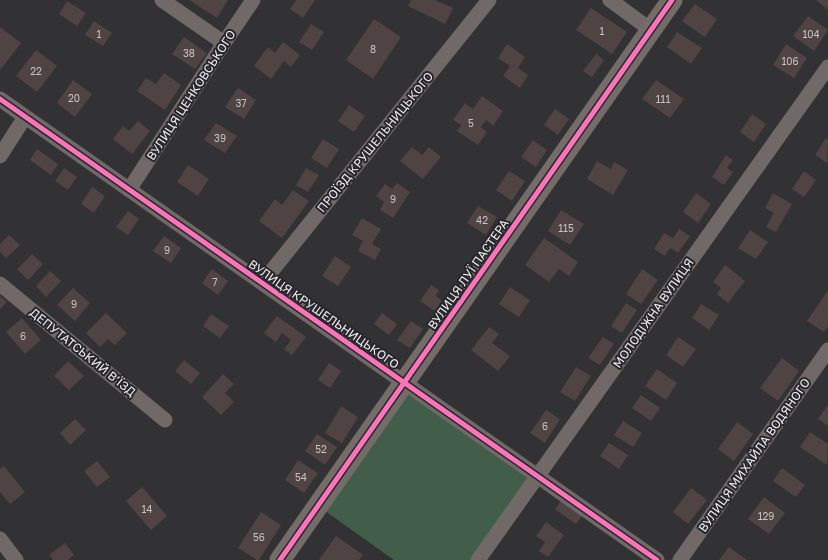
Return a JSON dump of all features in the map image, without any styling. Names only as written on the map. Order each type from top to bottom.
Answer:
[{"type":"street","points":[[162,0],[224,43]]},
{"type":"street","name":"ВУЛИЦЯ ЦЕНКОВСЬКОГО","points":[[129,190],[253,0]]},
{"type":"street","name":"ПРОЇЗД КРУШЕЛЬНИЦЬКОГО","points":[[262,283],[489,0]]},
{"type":"street","points":[[610,0],[651,30]]},
{"type":"street","name":"ВУЛИЦЯ ЛУЇ ПАСТЕРА","points":[[280,560],[672,0]]},
{"type":"street","name":"МОЛОДІЖНА ВУЛИЦЯ","points":[[478,560],[828,67]]},
{"type":"street","name":"ВУЛИЦЯ КРУШЕЛЬНИЦЬКОГО","points":[[0,99],[657,560]]},
{"type":"street","points":[[0,156],[25,117]]},
{"type":"street","name":"ДЕПУТАТСЬКИЙ В’ЇЗД","points":[[0,284],[165,420]]},
{"type":"street","name":"ВУЛИЦЯ МИХАЙЛА ВОДЯНОГО","points":[[680,560],[828,350]]},
{"type":"street","points":[[0,539],[16,560]]},
{"type":"green space","points":[[404,383],[536,475],[478,560],[394,560],[318,506]]},
{"type":"building","points":[[189,0],[228,0],[217,18]]},
{"type":"building","points":[[296,0],[315,0],[303,18],[290,9]]},
{"type":"building","points":[[411,0],[435,0],[453,8],[445,24],[408,6]]},
{"type":"building","points":[[816,0],[828,0],[828,10]]},
{"type":"building","points":[[67,1],[86,13],[77,26],[59,14]]},
{"type":"building","points":[[695,4],[717,19],[705,37],[682,21]]},
{"type":"building","points":[[591,8],[627,32],[612,54],[576,30]]},
{"type":"building","points":[[808,16],[828,30],[814,51],[793,36]]},
{"type":"building","points":[[374,19],[401,37],[373,79],[346,60]]},
{"type":"building","points":[[94,21],[112,33],[103,46],[85,35]]},
{"type":"building","points":[[311,24],[324,32],[312,50],[299,42]]},
{"type":"building","points":[[0,27],[21,43],[1,69],[0,68]]},
{"type":"building","points":[[677,32],[702,48],[691,64],[667,47]]},
{"type":"building","points":[[184,37],[207,53],[195,69],[172,54]]},
{"type":"building","points":[[283,42],[300,55],[291,67],[284,61],[271,79],[254,66],[268,47],[275,53]]},
{"type":"building","points":[[507,44],[525,57],[518,68],[528,75],[520,88],[503,76],[510,66],[498,58]]},
{"type":"building","points":[[786,44],[807,58],[794,78],[773,65]]},
{"type":"building","points":[[36,50],[57,66],[37,92],[16,76]]},
{"type":"building","points":[[596,54],[604,60],[592,77],[583,71]]},
{"type":"building","points":[[164,73],[181,85],[165,110],[137,91],[146,78],[156,84]]},
{"type":"building","points":[[73,80],[92,94],[75,117],[57,103]]},
{"type":"building","points":[[656,80],[684,99],[670,118],[642,99]]},
{"type":"building","points":[[238,88],[256,100],[244,119],[225,107]]},
{"type":"building","points":[[482,96],[503,111],[493,126],[486,120],[481,127],[487,132],[478,145],[457,131],[461,125],[453,120],[465,103],[473,109]]},
{"type":"building","points":[[349,105],[365,116],[354,132],[338,121]]},
{"type":"building","points":[[555,109],[569,119],[558,135],[544,125]]},
{"type":"building","points":[[752,114],[766,124],[754,142],[740,132]]},
{"type":"building","points":[[138,121],[150,131],[132,154],[113,139],[123,126],[129,131]]},
{"type":"building","points":[[216,123],[237,136],[225,153],[204,140]]},
{"type":"building","points":[[826,138],[828,140],[827,163],[815,155]]},
{"type":"building","points":[[323,139],[339,149],[327,168],[311,158]]},
{"type":"building","points":[[533,140],[547,150],[536,167],[521,157]]},
{"type":"building","points":[[412,147],[422,155],[429,147],[441,157],[423,179],[400,161]]},
{"type":"building","points":[[37,149],[58,164],[51,175],[30,160]]},
{"type":"building","points":[[726,155],[733,160],[727,168],[733,172],[724,185],[712,177]]},
{"type":"building","points":[[597,161],[611,169],[614,162],[628,170],[613,195],[587,179]]},
{"type":"building","points":[[188,165],[209,179],[198,196],[177,182]]},
{"type":"building","points":[[64,168],[77,177],[68,190],[55,181]]},
{"type":"building","points":[[306,168],[319,175],[308,192],[296,185]]},
{"type":"building","points":[[509,171],[525,181],[512,201],[496,190]]},
{"type":"building","points":[[804,171],[816,180],[804,197],[792,189]]},
{"type":"building","points":[[397,183],[410,192],[393,218],[380,210],[384,202],[376,196],[385,184],[392,189]]},
{"type":"building","points":[[92,187],[105,196],[94,213],[81,204]]},
{"type":"building","points":[[293,190],[309,201],[282,238],[259,221],[275,199],[282,205]]},
{"type":"building","points":[[696,193],[711,204],[698,223],[683,212]]},
{"type":"building","points":[[773,193],[792,204],[776,232],[766,227],[774,213],[765,208]]},
{"type":"building","points":[[478,206],[497,217],[486,235],[467,223]]},
{"type":"building","points":[[561,210],[584,224],[570,245],[548,231]]},
{"type":"building","points":[[128,211],[139,219],[128,235],[116,227]]},
{"type":"building","points":[[362,218],[381,229],[372,244],[381,249],[375,260],[358,251],[363,241],[352,235]]},
{"type":"building","points":[[679,229],[690,236],[678,253],[670,248],[665,256],[654,249],[664,233],[673,238]]},
{"type":"building","points":[[750,230],[768,242],[756,259],[738,248]]},
{"type":"building","points":[[9,235],[20,245],[6,258],[0,252],[0,244]]},
{"type":"building","points":[[164,236],[181,248],[171,263],[153,251]]},
{"type":"building","points":[[544,238],[578,262],[569,276],[559,269],[549,282],[525,265]]},
{"type":"building","points":[[32,254],[43,264],[28,280],[17,269]]},
{"type":"building","points":[[335,256],[351,267],[338,286],[322,276]]},
{"type":"building","points":[[725,265],[745,281],[728,303],[717,294],[721,288],[713,282]]},
{"type":"building","points":[[212,269],[228,281],[218,295],[202,283]]},
{"type":"building","points":[[642,269],[658,280],[641,304],[626,294]]},
{"type":"building","points":[[50,271],[61,281],[46,297],[36,286]]},
{"type":"building","points":[[431,285],[439,290],[436,296],[442,301],[435,311],[420,301]]},
{"type":"building","points":[[510,287],[530,300],[519,317],[499,304]]},
{"type":"building","points":[[73,288],[90,303],[75,321],[57,305]]},
{"type":"building","points":[[828,290],[828,326],[824,332],[807,321]]},
{"type":"building","points":[[0,296],[7,302],[0,309]]},
{"type":"building","points":[[626,303],[637,310],[622,333],[611,326]]},
{"type":"building","points":[[701,304],[719,315],[709,330],[692,318]]},
{"type":"building","points":[[106,313],[127,333],[115,345],[108,339],[100,347],[86,333]]},
{"type":"building","points":[[382,313],[397,324],[389,335],[374,324]]},
{"type":"building","points":[[211,314],[229,326],[220,338],[203,326]]},
{"type":"building","points":[[277,316],[306,337],[292,355],[284,349],[291,340],[282,333],[276,342],[264,333]]},
{"type":"building","points":[[22,318],[41,340],[25,354],[6,332]]},
{"type":"building","points":[[411,321],[423,329],[410,348],[397,340]]},
{"type":"building","points":[[489,327],[499,334],[492,343],[510,356],[498,371],[471,350]]},
{"type":"building","points":[[603,337],[614,344],[600,365],[588,358]]},
{"type":"building","points":[[678,337],[696,349],[683,367],[666,355]]},
{"type":"building","points":[[782,358],[799,371],[778,401],[760,388]]},
{"type":"building","points":[[184,360],[200,373],[191,384],[175,371]]},
{"type":"building","points":[[68,361],[84,376],[69,390],[54,376]]},
{"type":"building","points":[[329,363],[341,371],[330,388],[318,380]]},
{"type":"building","points":[[576,367],[591,376],[575,401],[560,392]]},
{"type":"building","points":[[657,369],[677,383],[666,400],[645,386]]},
{"type":"building","points":[[223,374],[234,384],[225,393],[234,402],[221,415],[202,397]]},
{"type":"building","points":[[641,395],[660,408],[651,421],[632,408]]},
{"type":"building","points":[[828,405],[828,426],[818,419]]},
{"type":"building","points":[[341,406],[358,417],[342,443],[325,433]]},
{"type":"building","points":[[546,410],[560,419],[545,443],[530,433]]},
{"type":"building","points":[[75,419],[86,430],[70,445],[60,433]]},
{"type":"building","points":[[623,421],[642,433],[633,447],[614,435]]},
{"type":"building","points":[[737,422],[753,434],[734,461],[718,449]]},
{"type":"building","points":[[810,432],[828,444],[827,465],[800,447]]},
{"type":"building","points":[[317,434],[337,447],[325,465],[305,451]]},
{"type":"building","points":[[609,443],[628,455],[619,469],[600,456]]},
{"type":"building","points":[[298,460],[318,473],[304,493],[285,480]]},
{"type":"building","points":[[97,461],[110,477],[97,487],[84,471]]},
{"type":"building","points":[[4,466],[25,492],[10,504],[0,492],[0,469]]},
{"type":"building","points":[[782,468],[805,485],[796,497],[773,481]]},
{"type":"building","points":[[142,487],[167,516],[151,530],[126,501]]},
{"type":"building","points":[[691,488],[707,500],[688,524],[673,512]]},
{"type":"building","points":[[565,496],[586,511],[576,524],[555,509]]},
{"type":"building","points":[[764,497],[785,513],[769,534],[748,519]]},
{"type":"building","points":[[261,512],[281,525],[259,560],[257,560],[238,548]]},
{"type":"building","points":[[546,522],[564,535],[548,557],[539,551],[545,542],[536,536]]},
{"type":"building","points":[[336,536],[363,555],[359,560],[319,560]]},
{"type":"building","points":[[65,543],[74,555],[68,560],[53,560],[49,555]]},
{"type":"building","points":[[729,547],[747,560],[719,560]]},
{"type":"cycle path","points":[[280,560],[672,0]]},
{"type":"cycle path","points":[[0,99],[657,560]]}]
